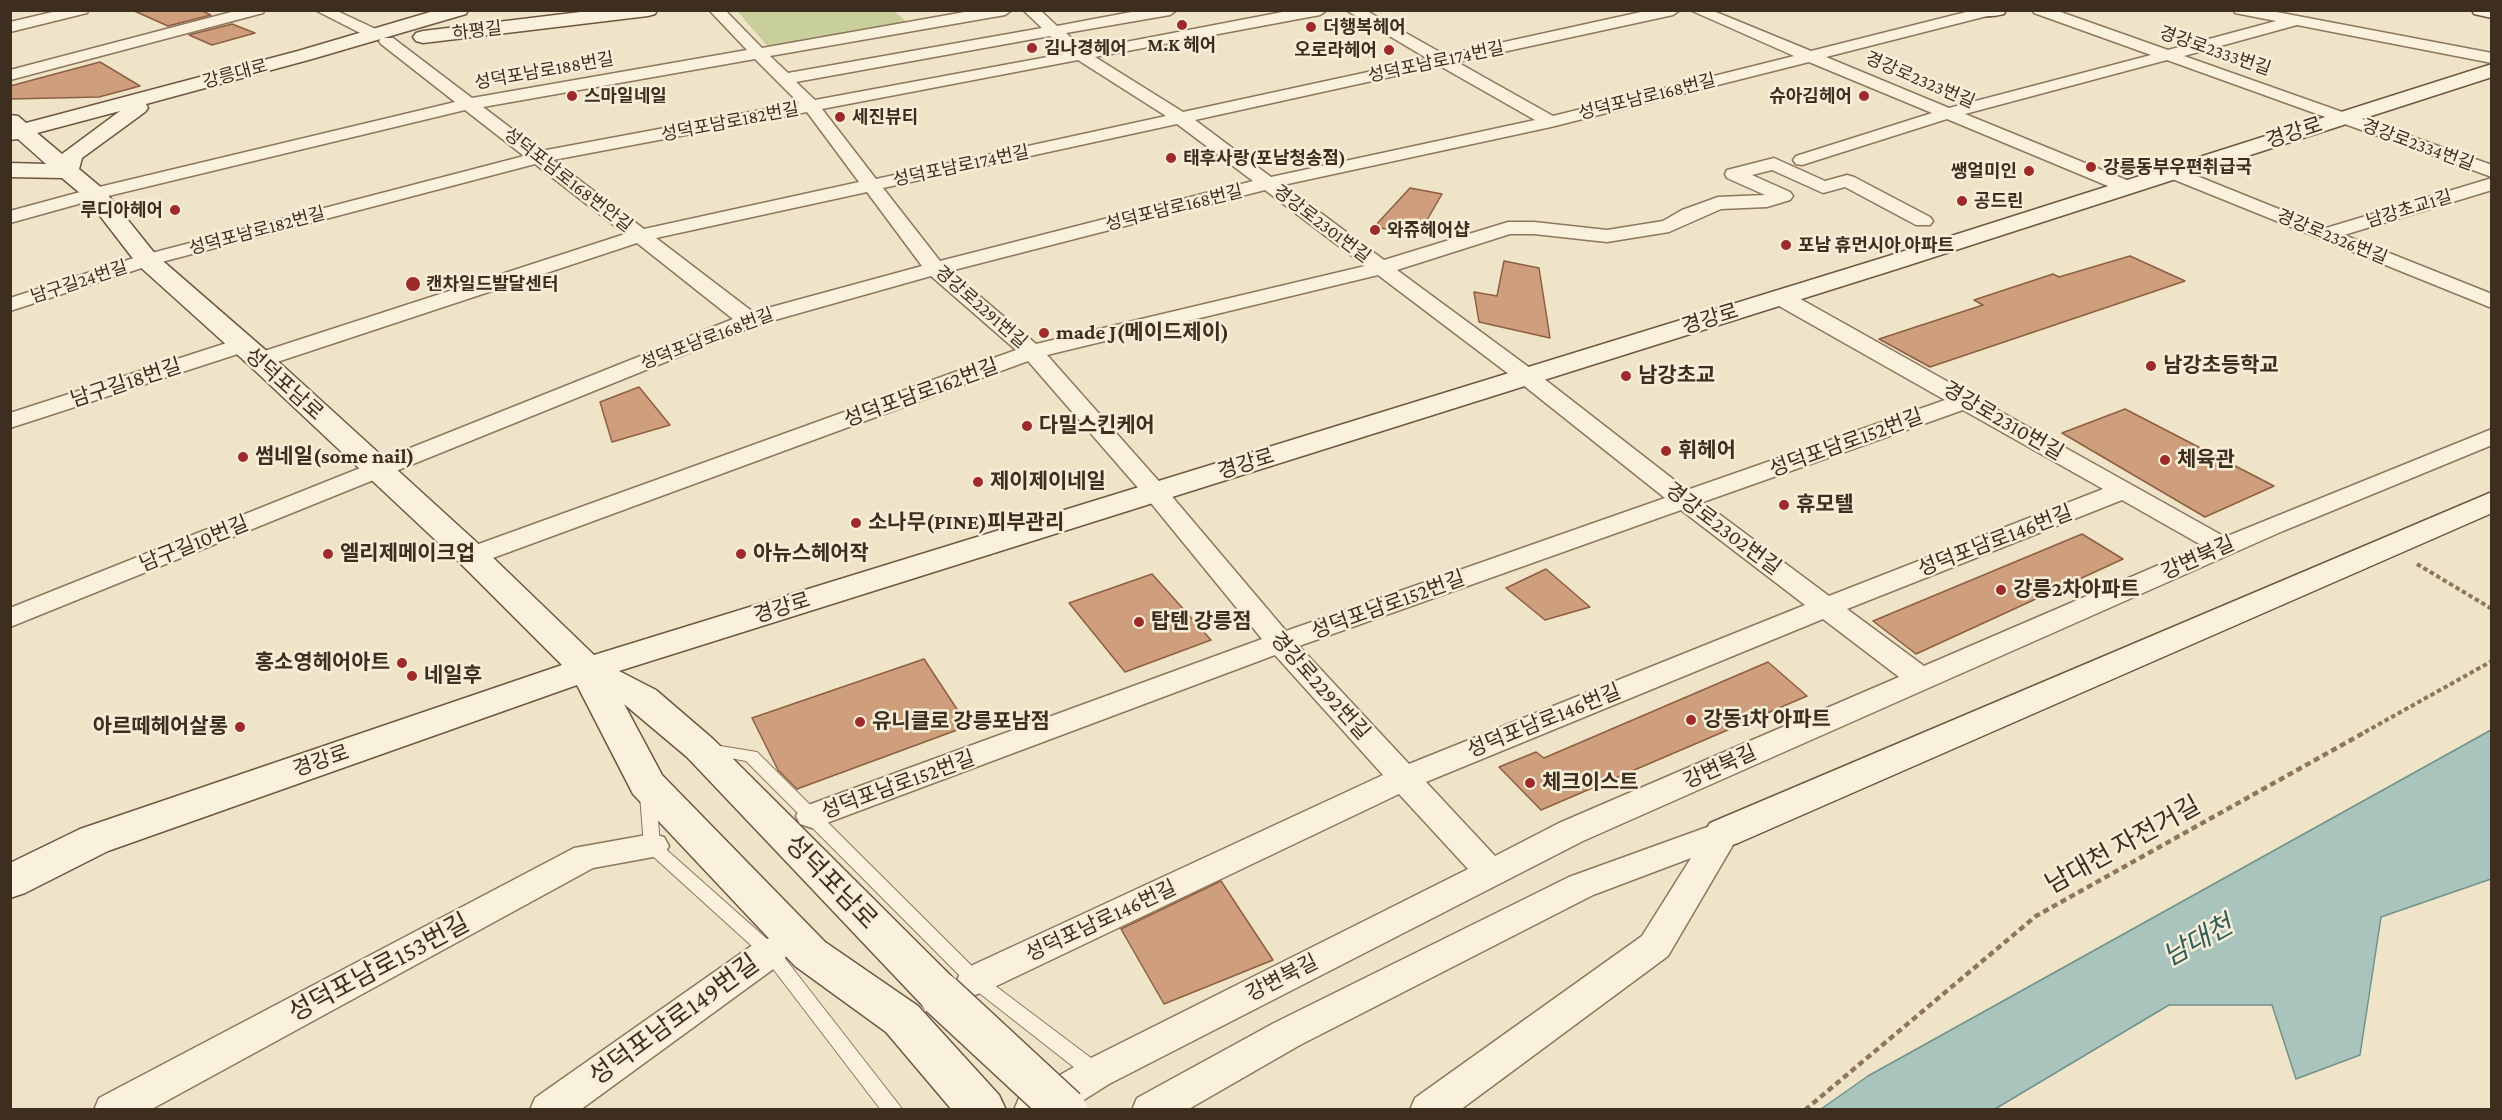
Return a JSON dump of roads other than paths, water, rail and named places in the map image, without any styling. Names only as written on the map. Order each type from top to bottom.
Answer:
[{"type":"street","points":[[10,27],[82,10]]},
{"type":"street","points":[[10,75],[258,10]]},
{"type":"street","name":"성덕포남로168번안길","points":[[322,10],[381,38],[749,320]]},
{"type":"street","name":"강릉대로","points":[[18,117],[164,94],[305,55],[381,38],[459,10]]},
{"type":"street","name":"하평길","points":[[381,38],[648,10]]},
{"type":"street","name":"경강로2291번길","points":[[716,10],[811,106],[935,269],[1032,352],[1155,492]]},
{"type":"street","name":"성덕포남로188번길","points":[[10,217],[95,194],[468,104],[1005,10]]},
{"type":"street","name":"경강로2301번길","points":[[1030,10],[1081,56],[1181,118],[1526,376]]},
{"type":"street","points":[[783,79],[1170,10]]},
{"type":"street","name":"성덕포남로182번길","points":[[147,260],[540,158],[1320,10]]},
{"type":"street","points":[[1353,10],[1551,122]]},
{"type":"street","name":"성덕포남로174번길","points":[[251,353],[640,236],[1673,10]]},
{"type":"street","name":"경강로2323번길","points":[[1697,10],[2127,187]]},
{"type":"street","points":[[1976,10],[1997,10]]},
{"type":"street","name":"경강로2333번길","points":[[2039,10],[2344,117]]},
{"type":"street","points":[[2240,10],[2492,58]]},
{"type":"street","points":[[2481,10],[2492,13]]},
{"type":"street","name":"성덕포남로168번길","points":[[378,470],[749,320],[935,269],[1268,183],[1551,122],[1990,11]]},
{"type":"street","points":[[1802,160],[1949,113],[2296,21]]},
{"type":"street","name":"경강로","points":[[10,882],[94,840],[587,669],[1780,297],[2492,70]]},
{"type":"street","points":[[18,117],[164,94]]},
{"type":"street","points":[[10,170],[67,171],[72,155],[141,105],[164,94]]},
{"type":"street","name":"성덕포남로","points":[[18,117],[67,171],[95,194],[147,260],[472,556],[587,669],[643,699],[700,748],[958,988],[1065,1110]]},
{"type":"street","name":"경강로2334번길","points":[[2344,117],[2492,172]]},
{"type":"street","points":[[1783,196],[1734,174],[1774,164],[1823,187]]},
{"type":"street","name":"경강로2326번길","points":[[2172,172],[2492,302]]},
{"type":"street","name":"성덕포남로162번길","points":[[472,556],[1032,352],[1381,268],[1508,228],[1534,228],[1606,236],[1669,226],[1689,214],[1718,203],[1767,201],[1847,181],[1923,221]]},
{"type":"street","name":"남강초교1길","points":[[2326,234],[2492,184]]},
{"type":"street","name":"남구길24번길","points":[[10,305],[147,260]]},
{"type":"street","name":"경강로2310번길","points":[[1780,297],[1967,400],[2224,547]]},
{"type":"street","name":"남구길18번길","points":[[10,421],[251,353]]},
{"type":"street","name":"경강로2302번길","points":[[1526,376],[1684,500],[1922,679]]},
{"type":"street","name":"성덕포남로152번길","points":[[812,816],[1280,644],[1967,400]]},
{"type":"street","name":"강변북길","points":[[1033,1110],[1096,1073],[1570,832],[2224,547],[2492,436]]},
{"type":"street","name":"남구길10번길","points":[[10,618],[378,470]]},
{"type":"street","name":"성덕포남로146번길","points":[[958,988],[1404,778],[1826,607],[2124,490]]},
{"type":"street","name":"경강로2292번길","points":[[1155,492],[1280,644],[1491,873]]},
{"type":"street","points":[[1151,1110],[1287,1034],[1581,886],[1724,833],[2492,501]]},
{"type":"street","name":"성덕포남로","points":[[587,669],[647,784],[810,954],[902,1019],[982,1110]]},
{"type":"street","points":[[1429,1110],[1655,946],[1724,833]]},
{"type":"street","name":"성덕포남로153번길","points":[[113,1110],[586,858],[652,846]]},
{"type":"street","name":"성덕포남로149번길","points":[[549,1110],[770,952]]},
{"type":"lane","points":[[700,748],[751,756],[812,816],[958,988],[1096,1073]]},
{"type":"lane","points":[[647,784],[652,846],[770,952],[892,1110]]},
{"type":"water","name":"남대천","points":[[2491,730],[2491,879],[2381,917],[2360,1055],[2296,1079],[2272,1005],[2169,1005],[1995,1109],[1821,1109],[1868,1076]]},
{"type":"place","name":"M.K 헤어","points":[[1182,25]]},
{"type":"place","name":"더행복헤어","points":[[1311,27]]},
{"type":"place","name":"김나경헤어","points":[[1032,48]]},
{"type":"place","name":"오로라헤어","points":[[1389,50]]},
{"type":"place","name":"스마일네일","points":[[572,96]]},
{"type":"place","name":"슈아김헤어","points":[[1864,96]]},
{"type":"place","name":"세진뷰티","points":[[840,117]]},
{"type":"place","name":"태후사랑(포남청송점)","points":[[1171,158]]},
{"type":"place","name":"강릉동부우편취급국","points":[[2091,167]]},
{"type":"place","name":"쌩얼미인","points":[[2029,171]]},
{"type":"place","name":"공드린","points":[[1962,201]]},
{"type":"place","name":"루디아헤어","points":[[175,210]]},
{"type":"place","name":"와쥬헤어샵","points":[[1375,230]]},
{"type":"place","name":"포남 휴먼시아 아파트","points":[[1786,245]]},
{"type":"place","name":"캔차일드발달센터","points":[[413,284]]},
{"type":"place","name":"made J(메이드제이)","points":[[1044,333]]},
{"type":"place","name":"남강초등학교","points":[[2151,366]]},
{"type":"place","name":"남강초교","points":[[1626,376]]},
{"type":"place","name":"다밀스킨케어","points":[[1027,426]]},
{"type":"place","name":"휘헤어","points":[[1666,451]]},
{"type":"place","name":"썸네일(some nail)","points":[[243,457]]},
{"type":"place","name":"체육관","points":[[2165,460]]},
{"type":"place","name":"제이제이네일","points":[[978,482]]},
{"type":"place","name":"휴모텔","points":[[1784,505]]},
{"type":"place","name":"소나무(PINE)피부관리","points":[[856,523]]},
{"type":"place","name":"엘리제메이크업","points":[[328,554]]},
{"type":"place","name":"아뉴스헤어작","points":[[741,554]]},
{"type":"place","name":"강릉2차아파트","points":[[2001,590]]},
{"type":"place","name":"탑텐 강릉점","points":[[1139,622]]},
{"type":"place","name":"홍소영헤어아트","points":[[402,663]]},
{"type":"place","name":"네일후","points":[[412,676]]},
{"type":"place","name":"강동1차 아파트","points":[[1691,720]]},
{"type":"place","name":"유니클로 강릉포남점","points":[[860,722]]},
{"type":"place","name":"아르떼헤어살롱","points":[[240,727]]},
{"type":"place","name":"체크이스트","points":[[1530,783]]}]
